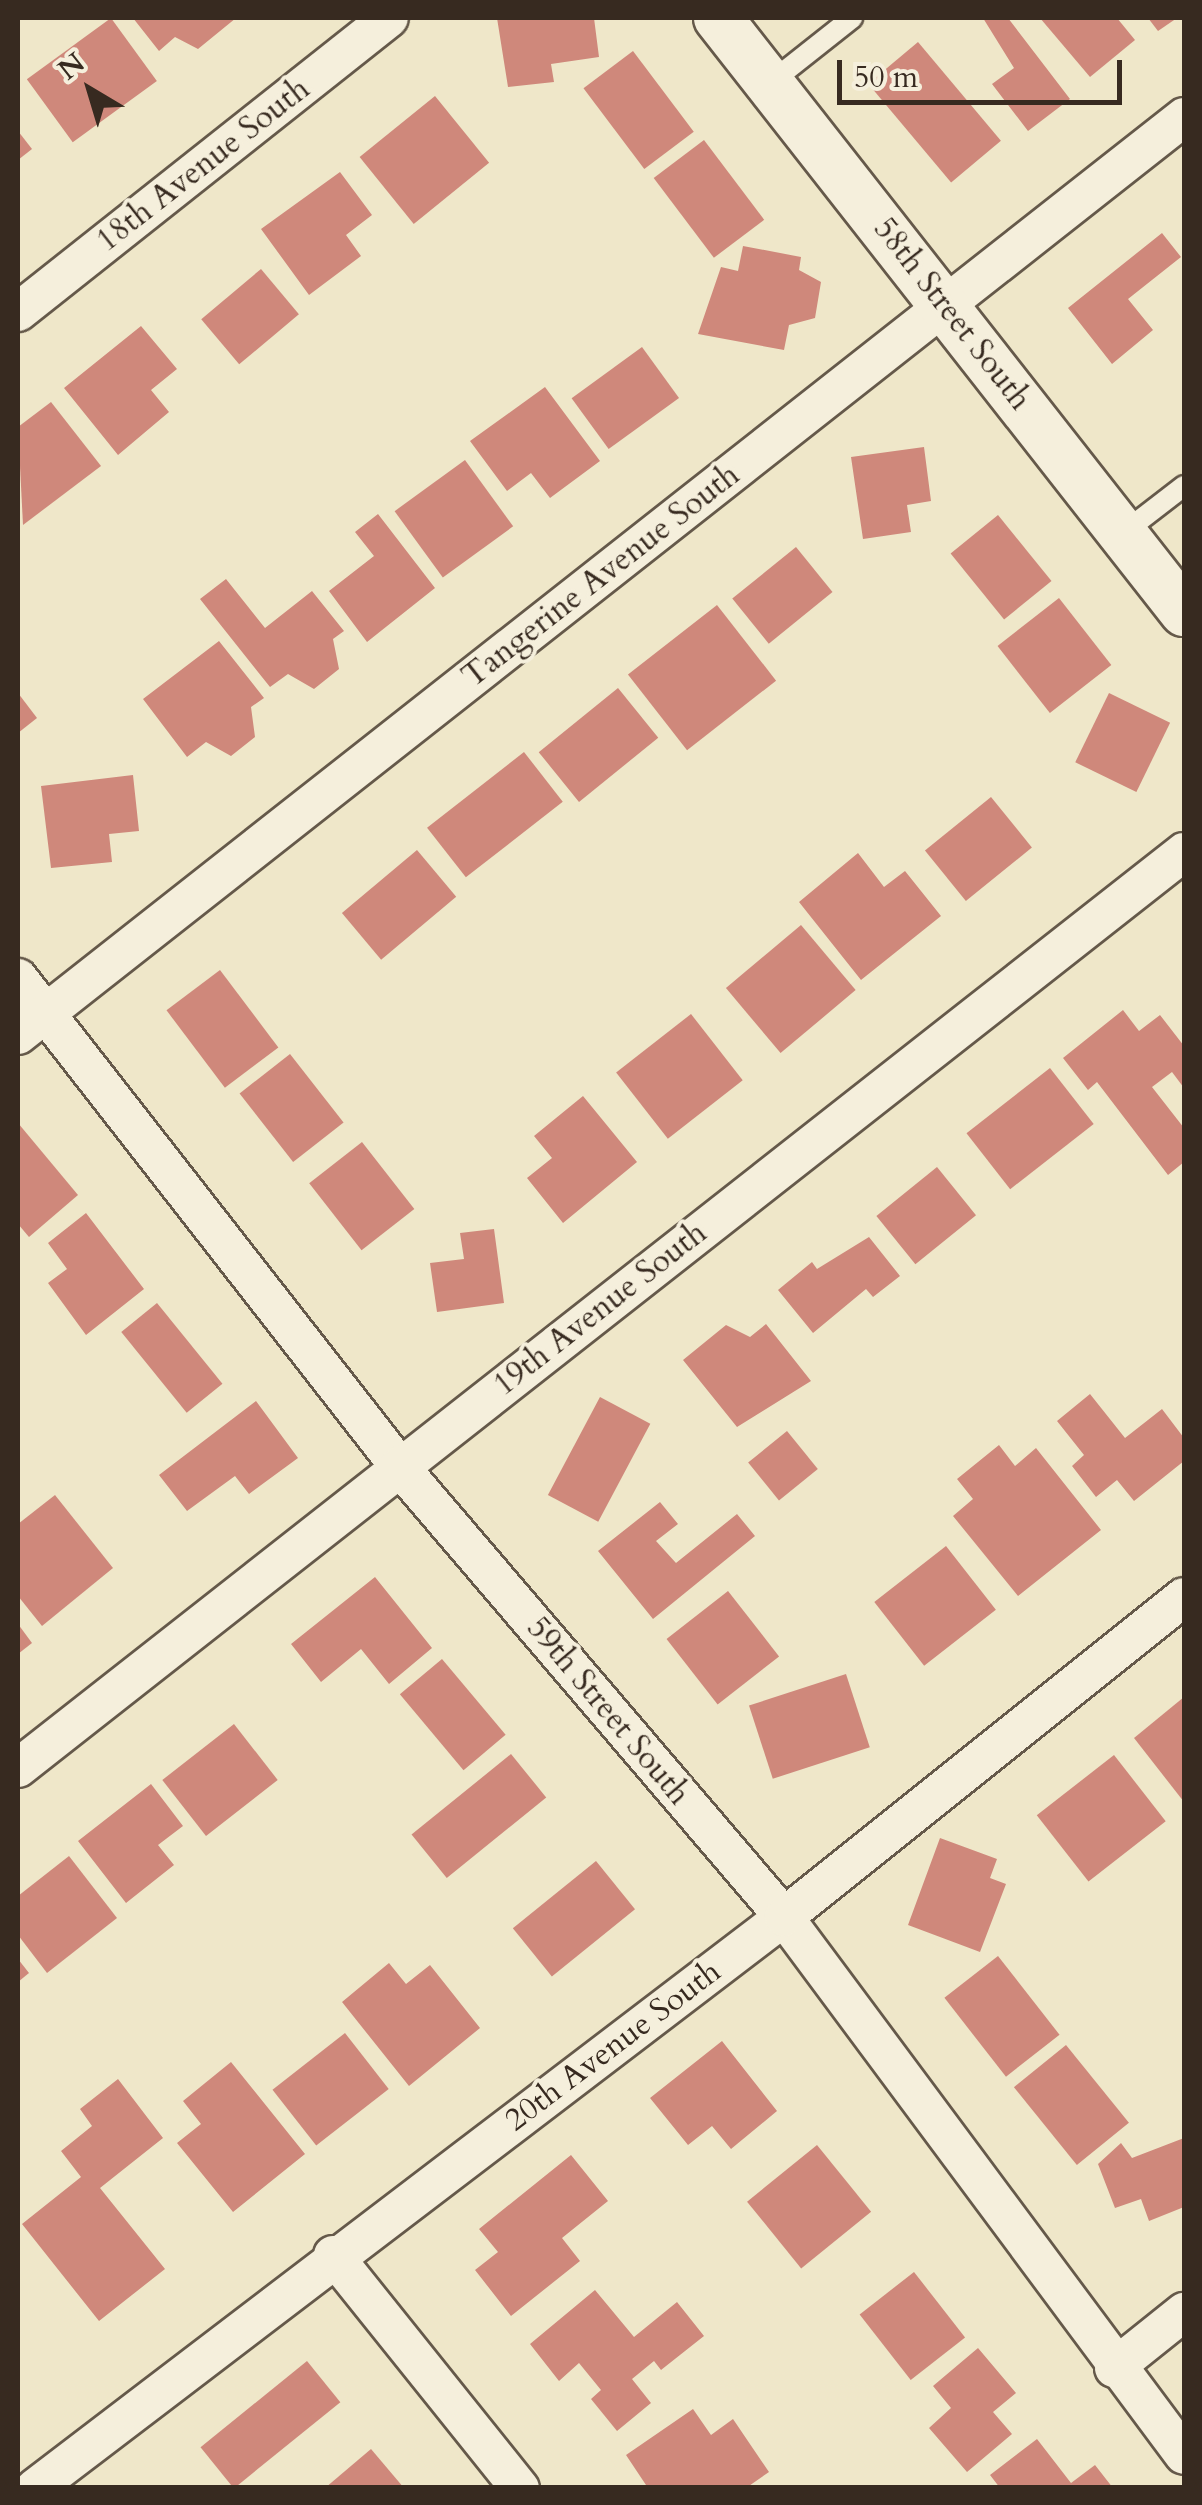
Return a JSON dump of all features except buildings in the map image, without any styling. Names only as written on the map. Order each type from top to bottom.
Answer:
[{"type":"street","name":"18th Avenue South","points":[[18,312],[389,18]]},
{"type":"street","name":"58th Street South","points":[[718,18],[1184,612]]},
{"type":"street","name":"Tangerine Avenue South","points":[[31,1024],[1184,117]]},
{"type":"street","name":"19th Avenue South","points":[[18,1768],[1184,852]]},
{"type":"street","name":"59th Street South","points":[[18,978],[31,1024],[784,1917],[1114,2368],[1184,2455]]},
{"type":"street","name":"20th Avenue South","points":[[36,2488],[334,2255],[784,1917],[1184,1597]]},
{"type":"street","points":[[334,2255],[520,2488]]},
{"type":"street","points":[[1114,2368],[1184,2312]]},
{"type":"lane","points":[[770,83],[852,18]]},
{"type":"lane","points":[[1123,534],[1184,486]]}]
